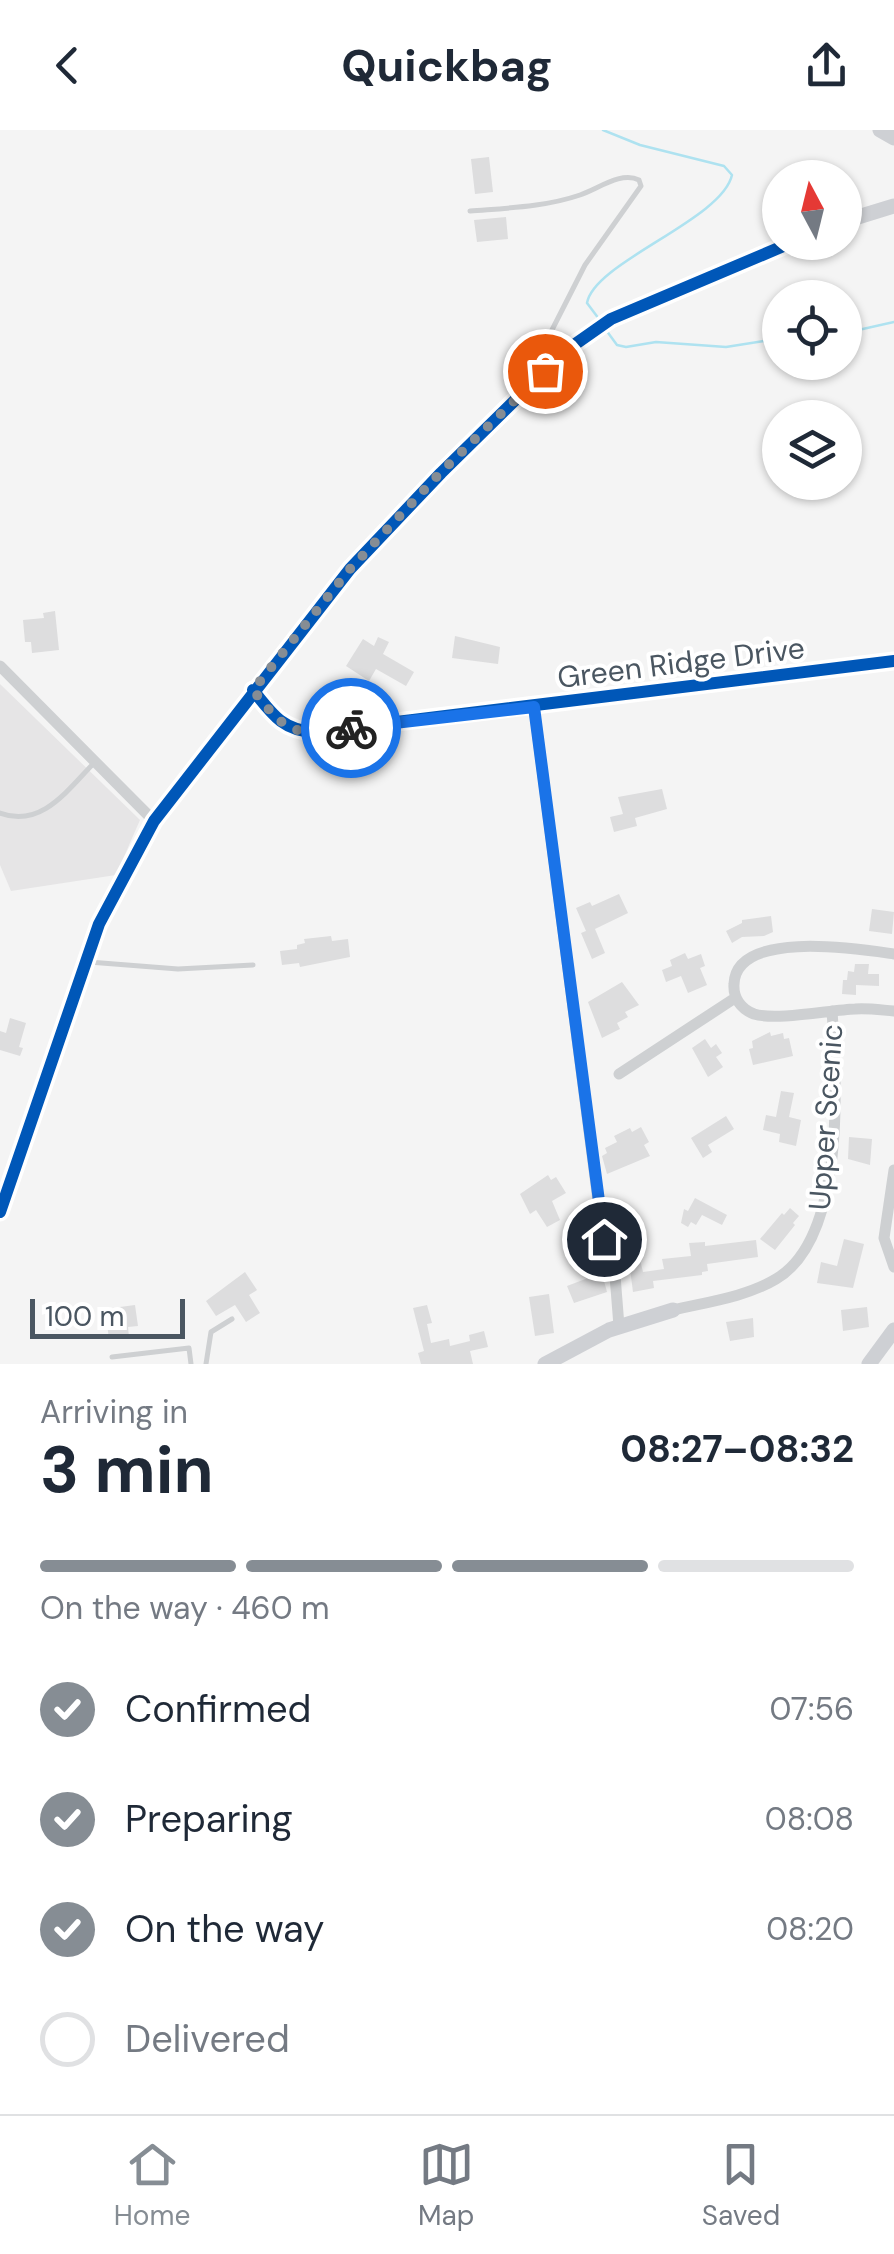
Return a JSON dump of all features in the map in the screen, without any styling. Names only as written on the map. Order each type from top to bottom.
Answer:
[{"type":"street","points":[[880,130],[894,138]]},
{"type":"street","points":[[862,215],[894,206]]},
{"type":"street","points":[[0,1212],[99,924],[154,821],[253,690],[350,569],[440,473],[564,352],[611,319],[762,255]]},
{"type":"street","name":"Green Ridge Drive","points":[[253,690],[278,721],[299,732],[534,707],[894,660]]},
{"type":"street","points":[[0,666],[154,821]]},
{"type":"street","name":"Green Ridge Drive","points":[[534,707],[601,1220],[614,1263],[619,1326]]},
{"type":"street","points":[[832,1011],[764,1016],[752,1013],[735,998],[735,974],[751,955],[829,946],[894,954]]},
{"type":"street","points":[[618,1074],[735,998]]},
{"type":"street","name":"Upper Scenic","points":[[673,1310],[746,1292],[778,1278],[801,1258],[820,1218],[830,1148],[836,1070],[832,1011],[894,1011]]},
{"type":"street","points":[[894,1170],[884,1238],[894,1267]]},
{"type":"street","points":[[546,1364],[619,1326],[673,1310]]},
{"type":"street","points":[[869,1364],[894,1330]]},
{"type":"lane","points":[[470,211],[540,205],[628,176],[639,180],[641,186],[585,265],[526,378],[526,390]]},
{"type":"lane","points":[[0,813],[36,815],[49,808],[96,762]]},
{"type":"lane","points":[[86,961],[178,969],[252,965]]},
{"type":"lane","points":[[206,1364],[212,1332],[232,1319]]},
{"type":"lane","points":[[112,1358],[189,1348],[191,1364]]},
{"type":"shaded area","points":[[0,684],[140,820],[116,875],[11,891],[0,865]]},
{"type":"building","points":[[489,157],[493,192],[475,194],[471,159]]},
{"type":"building","points":[[506,217],[508,239],[477,242],[474,220]]},
{"type":"building","points":[[55,611],[59,650],[32,653],[31,642],[25,642],[23,620],[44,618],[43,613]]},
{"type":"building","points":[[455,636],[500,647],[498,664],[452,658]]},
{"type":"building","points":[[378,637],[389,642],[383,654],[414,672],[406,686],[376,669],[369,681],[346,666],[363,639],[374,646]]},
{"type":"building","points":[[662,789],[667,809],[635,818],[637,826],[614,832],[610,817],[623,814],[618,797]]},
{"type":"building","points":[[619,894],[628,913],[595,929],[605,953],[592,959],[576,908],[590,902],[592,906]]},
{"type":"building","points":[[872,909],[894,912],[892,934],[869,931]]},
{"type":"building","points":[[771,916],[773,932],[764,936],[742,937],[732,943],[726,931],[742,920]]},
{"type":"building","points":[[331,936],[332,941],[348,939],[350,957],[300,967],[299,963],[282,965],[280,951],[297,949],[297,945],[305,943],[304,939]]},
{"type":"building","points":[[685,953],[688,959],[701,954],[705,966],[700,968],[707,985],[688,993],[681,976],[666,982],[662,970],[672,966],[670,960]]},
{"type":"building","points":[[855,964],[869,964],[868,974],[879,974],[879,986],[856,985],[856,995],[842,994],[843,980],[847,980],[848,971],[854,972]]},
{"type":"building","points":[[622,982],[639,1005],[625,1012],[628,1017],[617,1023],[620,1029],[602,1038],[588,1002]]},
{"type":"building","points":[[10,1018],[26,1023],[20,1056],[0,1050],[0,1031],[6,1033]]},
{"type":"building","points":[[770,1032],[771,1036],[783,1033],[784,1039],[789,1038],[793,1056],[753,1065],[749,1049],[753,1048],[752,1041]]},
{"type":"building","points":[[705,1039],[711,1048],[716,1044],[722,1053],[716,1057],[723,1067],[708,1077],[692,1048]]},
{"type":"building","points":[[781,1091],[794,1093],[789,1117],[801,1120],[796,1146],[779,1142],[780,1134],[763,1130],[766,1115],[776,1117]]},
{"type":"building","points":[[726,1116],[734,1129],[708,1145],[712,1152],[703,1158],[691,1138]]},
{"type":"building","points":[[641,1127],[649,1142],[644,1145],[650,1156],[607,1174],[602,1156],[607,1153],[605,1148],[617,1142],[614,1136]]},
{"type":"building","points":[[849,1137],[872,1139],[870,1165],[848,1159]]},
{"type":"building","points":[[548,1175],[551,1180],[556,1177],[566,1193],[552,1201],[560,1220],[547,1227],[536,1210],[530,1214],[520,1194]]},
{"type":"building","points":[[695,1198],[727,1215],[722,1225],[702,1215],[696,1225],[691,1222],[688,1227],[681,1223],[684,1209],[688,1211]]},
{"type":"building","points":[[790,1208],[799,1216],[775,1250],[760,1239]]},
{"type":"building","points":[[627,1226],[631,1248],[637,1247],[643,1272],[664,1269],[662,1259],[691,1256],[689,1243],[705,1242],[705,1246],[756,1240],[758,1257],[707,1264],[708,1271],[702,1275],[653,1281],[654,1288],[633,1292],[629,1261],[624,1262],[620,1238],[613,1239],[611,1228]]},
{"type":"building","points":[[844,1239],[864,1244],[853,1288],[817,1283],[821,1262],[837,1266]]},
{"type":"building","points":[[600,1266],[607,1292],[574,1303],[567,1286],[588,1278],[586,1272]]},
{"type":"building","points":[[245,1272],[257,1290],[249,1295],[260,1313],[246,1322],[235,1305],[216,1316],[206,1301]]},
{"type":"building","points":[[549,1294],[554,1333],[535,1336],[529,1297]]},
{"type":"building","points":[[135,1305],[138,1326],[128,1327],[129,1337],[109,1339],[105,1309]]},
{"type":"building","points":[[427,1305],[432,1323],[427,1324],[431,1343],[449,1339],[450,1346],[470,1341],[469,1335],[484,1331],[488,1347],[470,1351],[473,1364],[421,1364],[418,1353],[424,1351],[413,1308]]},
{"type":"building","points":[[867,1307],[869,1327],[843,1331],[841,1310]]},
{"type":"building","points":[[753,1318],[754,1337],[730,1341],[726,1322]]},
{"type":"waterway","points":[[599,319],[587,303],[595,288],[633,256],[706,208],[723,192],[732,175],[724,166],[640,145],[603,130]]},
{"type":"waterway","points":[[862,329],[894,322]]},
{"type":"waterway","points":[[606,330],[617,345],[626,347],[656,342],[726,347],[762,341]]},
{"type":"cycle path","points":[[0,1212],[99,924],[154,821],[350,569],[564,352],[611,319],[762,255]]},
{"type":"cycle path","points":[[253,690],[286,725],[315,732],[894,661]]},
{"type":"way so far","points":[[351,728],[315,732],[290,729],[278,721],[253,690],[350,569],[440,473],[545,371]]},
{"type":"route","points":[[351,728],[534,707],[604,1239]]}]
